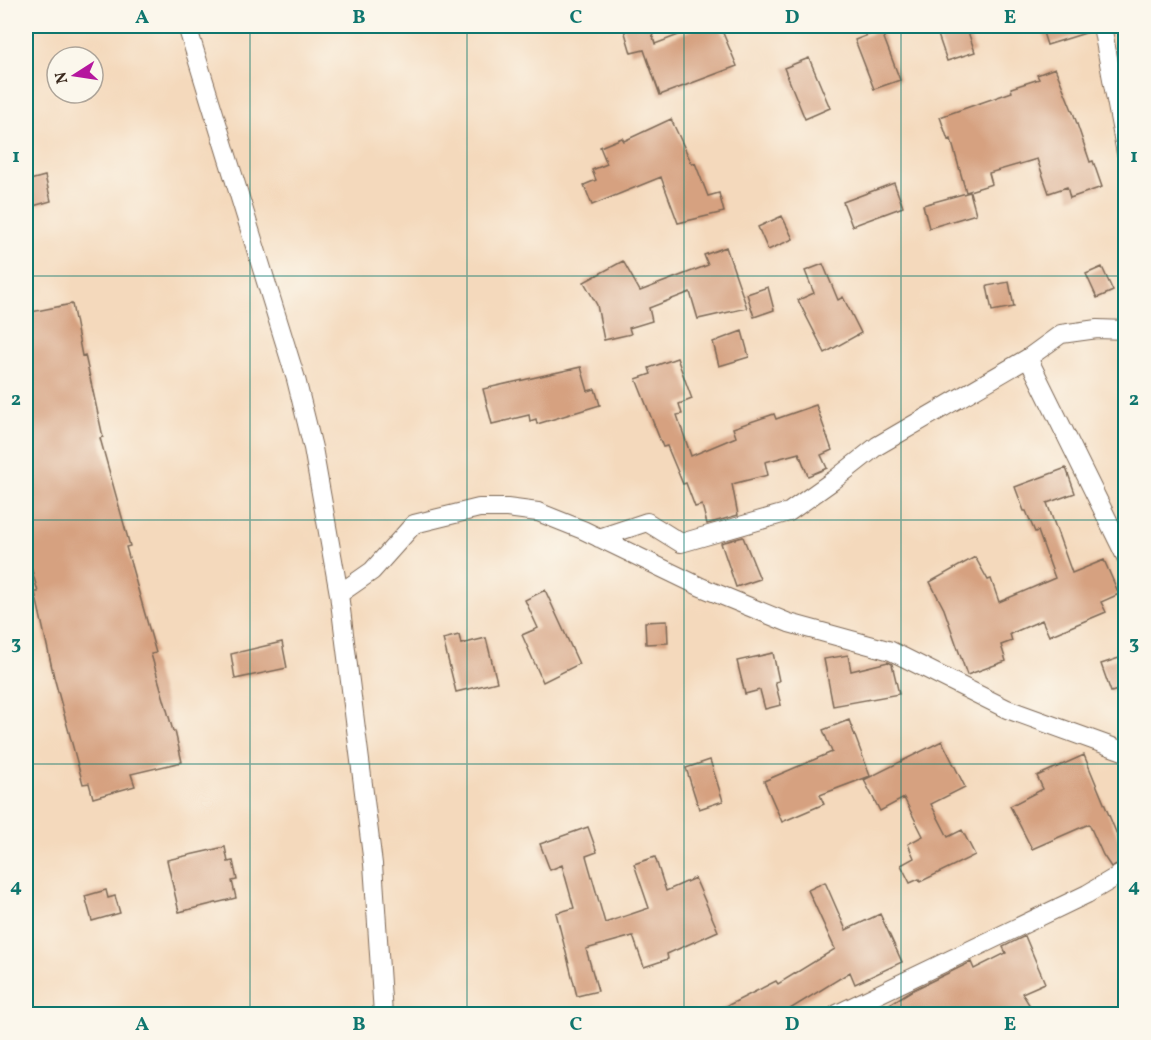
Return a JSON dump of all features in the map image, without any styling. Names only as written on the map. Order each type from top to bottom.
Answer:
[{"type":"street","points":[[187,26],[296,379],[313,448],[339,594],[373,864],[383,1014]]},
{"type":"street","points":[[1102,26],[1125,153]]},
{"type":"street","points":[[600,538],[647,522],[681,543],[789,512],[877,446],[1028,358],[1061,334],[1097,329],[1125,330]]},
{"type":"street","points":[[1028,358],[1125,557]]},
{"type":"street","points":[[339,594],[372,571],[414,524],[479,508],[507,508],[537,512],[600,538],[701,587],[778,619],[891,651],[1007,709],[1125,752]]},
{"type":"street","points":[[837,1014],[869,1007],[1087,894],[1125,871]]},
{"type":"building","points":[[623,26],[650,26],[655,44],[702,26],[720,26],[737,66],[660,95],[644,50],[631,53]]},
{"type":"building","points":[[935,26],[966,26],[975,52],[947,61]]},
{"type":"building","points":[[1041,26],[1091,26],[1092,31],[1047,45]]},
{"type":"building","points":[[881,30],[900,80],[874,89],[855,40]]},
{"type":"building","points":[[809,58],[830,108],[805,119],[784,68]]},
{"type":"building","points":[[1055,68],[1090,162],[1093,161],[1102,187],[1070,198],[1067,187],[1049,193],[1037,159],[989,173],[992,184],[966,192],[951,139],[948,140],[940,117],[1012,92],[1011,88],[1039,79],[1037,75]]},
{"type":"building","points":[[671,119],[692,164],[695,163],[708,196],[719,193],[724,212],[678,223],[661,177],[592,205],[584,185],[596,180],[592,170],[607,164],[600,147],[622,138],[624,141]]},
{"type":"building","points":[[45,176],[51,201],[26,208],[26,181]]},
{"type":"building","points":[[894,183],[903,207],[852,226],[843,202]]},
{"type":"building","points":[[970,192],[976,214],[929,228],[923,205]]},
{"type":"building","points":[[782,216],[793,239],[768,250],[758,227]]},
{"type":"building","points":[[726,247],[747,308],[698,319],[690,292],[649,308],[652,321],[629,328],[631,334],[604,340],[597,305],[584,282],[623,261],[640,291],[708,265],[704,255]]},
{"type":"building","points":[[823,264],[838,300],[843,297],[861,333],[825,353],[798,300],[814,293],[805,271]]},
{"type":"building","points":[[1102,267],[1113,291],[1097,298],[1086,274]]},
{"type":"building","points":[[1009,282],[1014,307],[992,311],[987,286]]},
{"type":"building","points":[[768,287],[774,310],[754,317],[747,294]]},
{"type":"building","points":[[72,304],[82,356],[85,355],[103,437],[100,438],[130,546],[126,547],[156,653],[151,654],[173,731],[175,731],[182,762],[131,774],[135,786],[93,798],[89,783],[83,784],[54,677],[35,592],[38,592],[26,549],[26,313]]},
{"type":"building","points":[[742,331],[749,357],[719,366],[713,342]]},
{"type":"building","points":[[677,358],[692,399],[679,404],[682,414],[677,415],[691,456],[736,437],[733,428],[774,414],[776,419],[816,405],[832,450],[821,455],[827,468],[808,476],[799,453],[765,462],[768,475],[732,484],[738,515],[707,524],[702,505],[695,507],[686,483],[683,484],[667,446],[663,447],[636,379],[651,374],[649,368]]},
{"type":"building","points":[[581,367],[588,391],[595,389],[600,405],[537,424],[536,419],[530,421],[529,415],[492,424],[483,389]]},
{"type":"building","points":[[1066,468],[1075,493],[1047,503],[1072,573],[1104,560],[1119,594],[1101,602],[1106,612],[1049,636],[1042,620],[1010,634],[1012,641],[1001,645],[1006,661],[967,675],[944,609],[930,582],[975,557],[988,580],[991,579],[999,602],[1055,578],[1038,531],[1035,532],[1024,511],[1015,487]]},
{"type":"building","points":[[743,537],[760,579],[736,587],[721,543]]},
{"type":"building","points":[[545,590],[579,664],[543,682],[522,635],[538,628],[525,600]]},
{"type":"building","points":[[667,621],[668,643],[646,644],[645,622]]},
{"type":"building","points":[[459,635],[461,644],[486,638],[497,682],[456,692],[443,639]]},
{"type":"building","points":[[282,642],[287,668],[235,679],[231,654]]},
{"type":"building","points":[[773,653],[779,681],[775,682],[781,705],[765,709],[760,690],[745,694],[737,661]]},
{"type":"building","points":[[848,655],[851,671],[888,662],[892,664],[899,694],[833,706],[824,659]]},
{"type":"building","points":[[1125,656],[1125,688],[1111,692],[1101,664]]},
{"type":"building","points":[[849,720],[870,776],[820,795],[824,804],[782,822],[764,781],[832,752],[823,730]]},
{"type":"building","points":[[942,741],[965,787],[931,804],[948,837],[962,830],[975,855],[920,882],[919,879],[910,883],[901,865],[914,858],[908,844],[923,836],[904,798],[880,811],[864,780]]},
{"type":"building","points":[[1084,755],[1125,854],[1125,860],[1111,867],[1089,824],[1032,849],[1010,806],[1043,789],[1037,776]]},
{"type":"building","points":[[710,760],[723,801],[699,809],[686,768]]},
{"type":"building","points":[[588,827],[597,852],[586,856],[605,923],[649,908],[634,864],[655,857],[666,891],[695,878],[718,931],[667,954],[668,959],[644,967],[633,936],[586,949],[598,991],[577,996],[556,913],[574,908],[562,865],[550,870],[540,844]]},
{"type":"building","points":[[225,847],[228,862],[233,861],[237,880],[232,881],[236,898],[179,912],[167,860]]},
{"type":"building","points":[[825,882],[846,930],[880,914],[902,962],[855,984],[850,972],[790,1009],[793,1014],[711,1014],[776,981],[778,984],[835,949],[808,890]]},
{"type":"building","points":[[106,890],[108,898],[115,896],[120,913],[92,921],[85,896]]},
{"type":"building","points":[[1025,936],[1045,983],[1022,993],[1035,1014],[874,1014],[911,991],[971,962],[974,969],[1006,953],[1003,947]]}]
